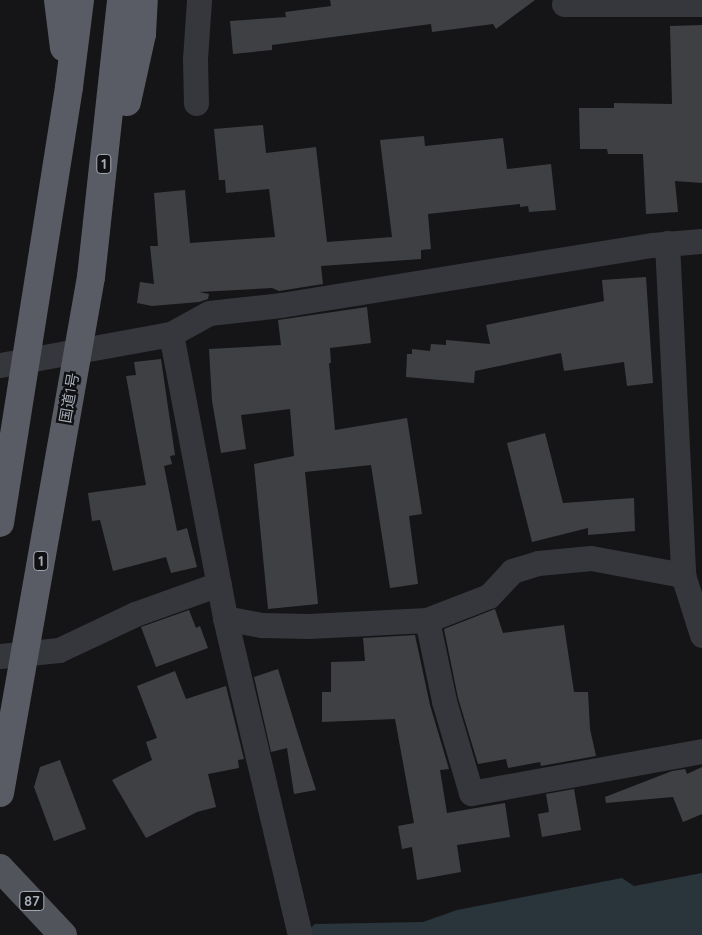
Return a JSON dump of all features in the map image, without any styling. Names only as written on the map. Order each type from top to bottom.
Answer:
[{"type":"highway","points":[[58,0],[69,87]]},
{"type":"highway","points":[[0,523],[34,316],[69,87],[80,0]]},
{"type":"highway","name":"国道1号","points":[[0,793],[91,278],[118,49],[121,0]]},
{"type":"highway","name":"1","points":[[91,278],[142,34],[144,0]]},
{"type":"main road","name":"87","points":[[0,868],[63,935]]},
{"type":"street","points":[[196,103],[195,59],[199,0]]},
{"type":"street","points":[[564,4],[702,4]]},
{"type":"street","points":[[0,365],[171,334],[209,313],[282,305],[667,244],[702,241]]},
{"type":"street","points":[[667,244],[683,576],[702,635]]},
{"type":"street","points":[[171,334],[225,618],[300,935]]},
{"type":"street","points":[[225,618],[262,625],[308,626],[427,620],[489,596],[512,571],[538,563],[591,558],[683,576]]},
{"type":"street","points":[[0,656],[59,650],[135,614],[219,584]]},
{"type":"street","points":[[427,620],[444,701],[471,793],[702,751]]},
{"type":"shaded area","points":[[702,873],[702,935],[302,935],[315,924],[423,922],[457,910],[622,878],[634,886]]},
{"type":"building","points":[[330,0],[535,0],[496,29],[493,24],[432,32],[431,24],[272,45],[272,50],[233,54],[230,21],[286,17],[285,12],[331,6]]},
{"type":"building","points":[[702,25],[702,183],[675,181],[678,212],[646,214],[643,154],[608,154],[607,149],[580,149],[579,108],[614,108],[614,103],[672,104],[670,26]]},
{"type":"building","points":[[263,125],[266,153],[316,147],[327,242],[392,237],[380,140],[424,136],[425,146],[503,138],[507,169],[551,164],[556,210],[529,212],[528,206],[520,207],[520,204],[428,214],[431,249],[421,250],[421,259],[321,266],[323,284],[279,291],[272,288],[199,292],[209,294],[208,299],[199,302],[152,306],[137,303],[140,282],[154,284],[150,246],[158,246],[154,193],[185,190],[190,243],[275,237],[269,189],[226,193],[225,180],[219,180],[214,129]]},
{"type":"building","points":[[646,277],[653,383],[627,386],[624,362],[564,371],[561,353],[475,371],[474,383],[406,377],[407,354],[412,354],[412,349],[430,351],[431,344],[446,345],[446,340],[490,344],[486,325],[604,301],[602,280]]},
{"type":"building","points":[[367,307],[371,343],[330,348],[331,363],[329,363],[335,430],[407,418],[422,514],[409,516],[418,584],[390,588],[371,465],[305,472],[318,604],[268,609],[254,464],[294,456],[290,409],[241,415],[246,449],[221,453],[212,401],[209,349],[281,345],[278,320]]},
{"type":"building","points":[[161,359],[175,455],[170,456],[172,464],[164,466],[177,531],[187,528],[197,567],[171,573],[166,557],[113,571],[100,520],[92,521],[88,493],[146,485],[126,376],[136,375],[134,362]]},
{"type":"building","points":[[545,433],[563,503],[634,498],[635,531],[588,535],[588,528],[532,542],[507,443]]},
{"type":"building","points":[[495,609],[503,633],[564,625],[574,692],[588,692],[590,729],[596,756],[541,766],[540,762],[508,768],[506,759],[478,764],[458,698],[444,629]]},
{"type":"building","points":[[189,610],[196,628],[200,626],[208,648],[156,667],[141,627]]},
{"type":"building","points":[[415,635],[430,705],[449,769],[440,770],[447,813],[505,803],[510,837],[457,845],[461,872],[417,880],[412,847],[402,849],[398,826],[414,823],[395,719],[322,722],[322,692],[331,692],[331,662],[365,661],[363,638]]},
{"type":"building","points":[[278,669],[316,790],[294,794],[287,748],[271,752],[254,677]]},
{"type":"building","points":[[175,671],[186,699],[226,686],[244,759],[238,760],[239,768],[208,774],[216,807],[197,812],[146,838],[112,780],[152,760],[146,742],[157,738],[137,686]]},
{"type":"building","points":[[60,760],[86,829],[54,841],[34,787],[40,767]]},
{"type":"building","points":[[702,767],[702,814],[683,822],[673,797],[606,803],[605,797],[672,771],[685,769],[687,774]]},
{"type":"building","points":[[574,789],[581,830],[542,837],[538,814],[549,812],[546,794]]}]
